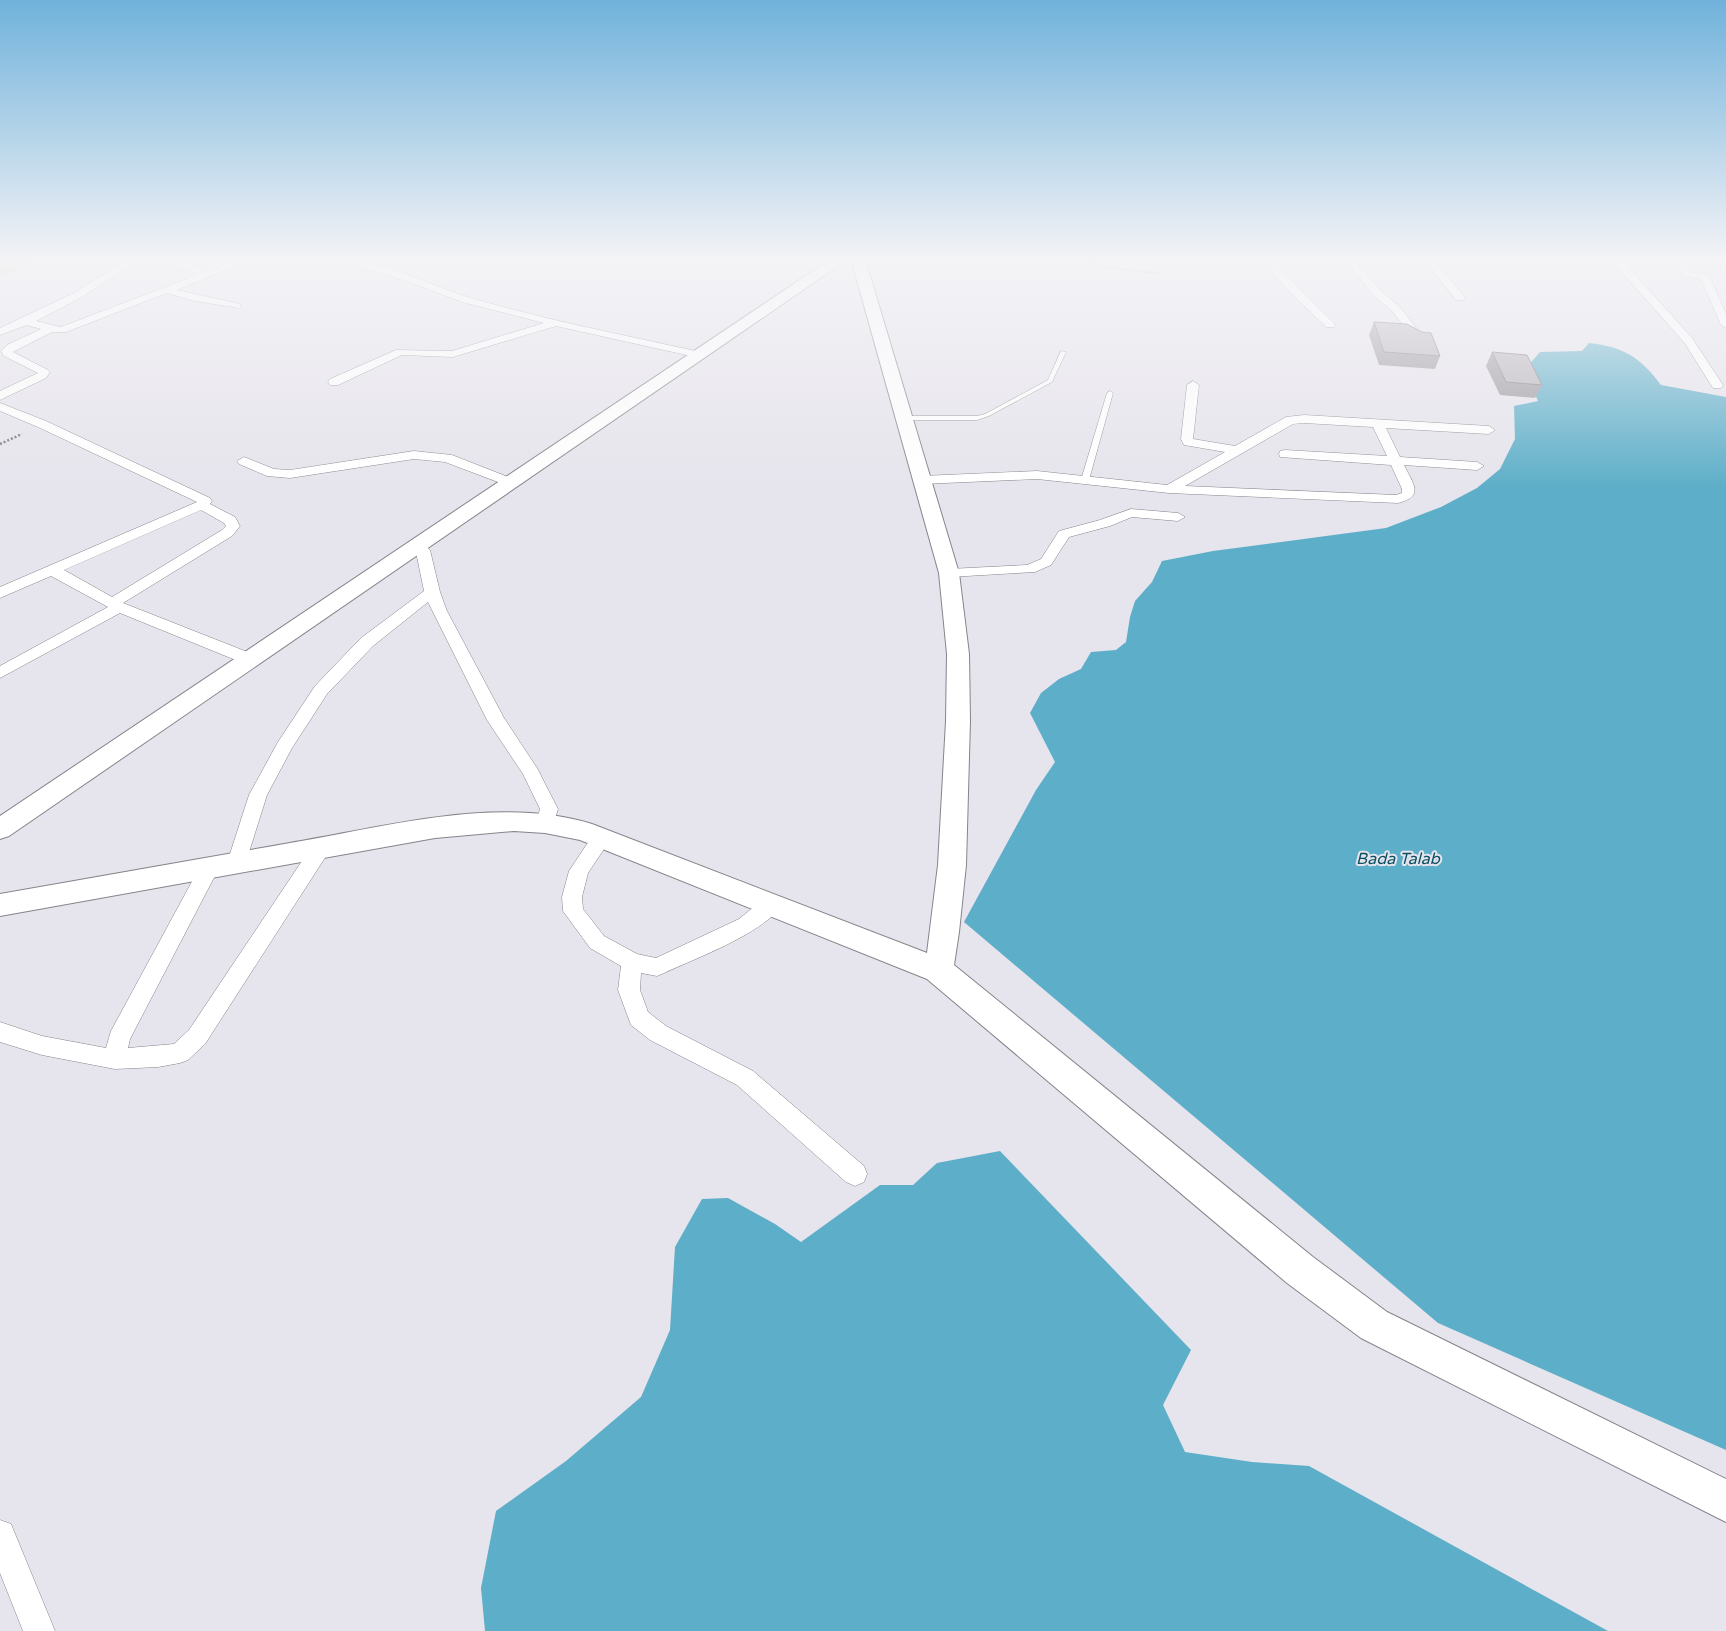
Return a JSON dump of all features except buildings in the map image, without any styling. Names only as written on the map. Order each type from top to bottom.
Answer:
[{"type":"main road","points":[[0,829],[729,335]]},
{"type":"main road","points":[[880,335],[948,573],[958,654],[958,722],[952,865],[946,932],[938,970]]},
{"type":"main road","points":[[0,905],[435,828],[514,821],[545,823],[584,831],[938,970],[1300,1270],[1374,1325],[1726,1501]]},
{"type":"street","points":[[0,396],[42,376],[44,372],[8,354],[7,351],[11,347],[37,335]]},
{"type":"street","points":[[334,382],[400,352],[440,356],[453,354],[516,335]]},
{"type":"street","points":[[611,335],[700,355]]},
{"type":"street","points":[[1684,335],[1718,386]]},
{"type":"street","points":[[1193,385],[1187,438],[1189,442],[1236,450]]},
{"type":"street","points":[[0,407],[42,424],[205,501],[202,505],[0,593]]},
{"type":"street","points":[[1169,489],[1290,420],[1377,422],[1489,430]]},
{"type":"street","points":[[922,480],[1037,475],[1169,489],[1398,499],[1408,496],[1409,489],[1377,422]]},
{"type":"street","points":[[1285,454],[1477,466]]},
{"type":"street","points":[[244,461],[272,473],[290,474],[414,455],[447,458],[511,483]]},
{"type":"street","points":[[0,673],[116,605],[227,533],[233,526],[230,520],[202,505]]},
{"type":"street","points":[[948,573],[1030,569],[1046,562],[1064,534],[1105,524],[1131,513],[1178,517]]},
{"type":"street","points":[[417,546],[423,550],[432,592],[439,611],[496,720],[534,780],[549,809],[545,823]]},
{"type":"street","points":[[52,570],[116,605],[249,659]]},
{"type":"street","points":[[237,863],[258,795],[284,746],[321,690],[367,642],[432,592]]},
{"type":"street","points":[[602,838],[579,871],[572,897],[573,911],[597,942],[632,962],[657,967],[746,925],[772,904]]},
{"type":"street","points":[[0,1032],[24,1042],[64,1051],[115,1059],[158,1057],[180,1053],[197,1037],[321,848]]},
{"type":"street","points":[[115,1059],[119,1038],[209,868]]},
{"type":"street","points":[[632,962],[629,990],[639,1018],[658,1033],[745,1078],[855,1174]]},
{"type":"street","points":[[0,1535],[40,1631]]},
{"type":"lane","points":[[904,418],[970,418],[987,414],[1050,381],[1063,352]]},
{"type":"lane","points":[[1085,480],[1110,393]]},
{"type":"water","name":"Bada Talab","points":[[1589,343],[1612,347],[1630,355],[1646,367],[1661,385],[1726,397],[1726,1450],[1438,1323],[964,922],[1036,790],[1055,762],[1030,713],[1041,693],[1059,679],[1081,669],[1091,652],[1116,650],[1126,642],[1135,601],[1152,582],[1162,561],[1213,551],[1386,528],[1441,507],[1477,488],[1500,469],[1515,439],[1514,406],[1538,401],[1526,373],[1532,361],[1540,352],[1582,351]]},
{"type":"water","points":[[1000,1151],[1191,1350],[1163,1405],[1185,1452],[1252,1462],[1309,1466],[1608,1631],[485,1631],[481,1588],[496,1511],[566,1461],[641,1397],[670,1330],[675,1247],[702,1199],[728,1198],[775,1224],[801,1242],[880,1185],[913,1185],[937,1163]]}]
